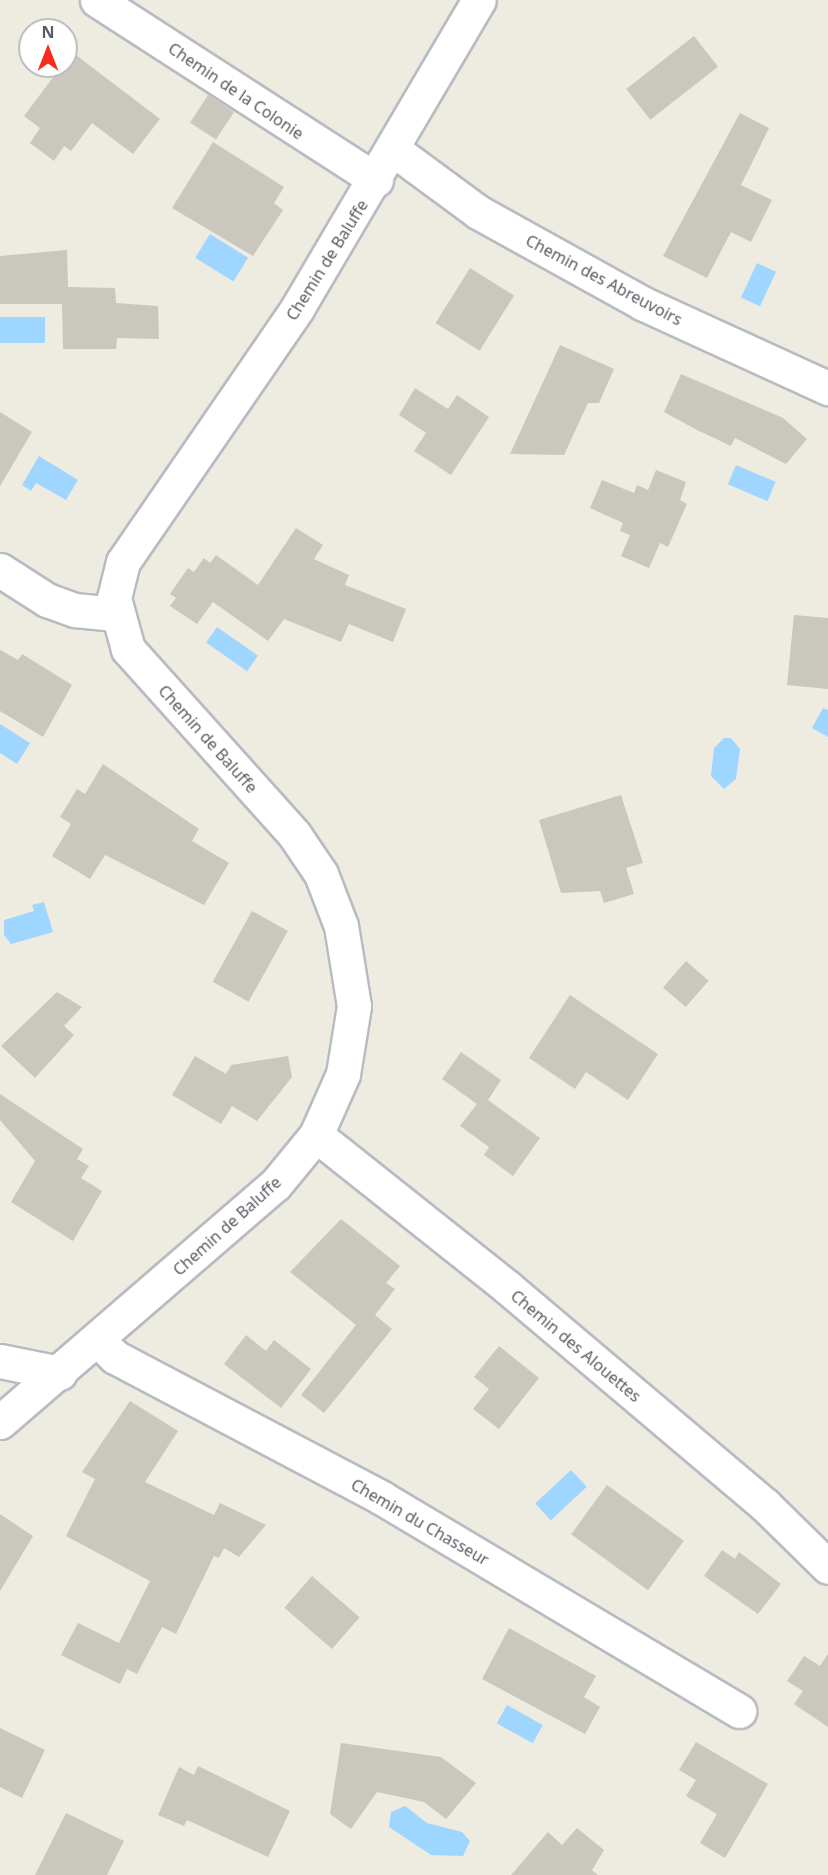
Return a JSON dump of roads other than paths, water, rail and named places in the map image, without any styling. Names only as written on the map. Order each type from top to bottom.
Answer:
[{"type":"street","name":"Chemin de la Colonie","points":[[97,0],[376,180]]},
{"type":"street","name":"Chemin de Baluffe","points":[[0,1422],[60,1373],[275,1185],[316,1135],[343,1074],[354,1006],[341,926],[321,874],[294,834],[128,649],[115,614],[123,562],[298,307],[394,150],[479,0]]},
{"type":"street","name":"Chemin des Abreuvoirs","points":[[394,150],[498,224],[642,303],[828,388]]},
{"type":"street","points":[[0,570],[47,600],[75,610],[115,614]]},
{"type":"street","name":"Chemin des Alouettes","points":[[316,1135],[543,1317],[765,1505],[828,1567]]},
{"type":"street","name":"Chemin du Chasseur","points":[[98,1340],[115,1358],[382,1498],[739,1711]]},
{"type":"street","points":[[0,1361],[60,1373]]},
{"type":"water","points":[[210,234],[248,258],[233,282],[195,258]]},
{"type":"water","points":[[757,263],[776,272],[760,306],[741,297]]},
{"type":"water","points":[[0,317],[45,317],[45,343],[0,343]]},
{"type":"water","points":[[39,456],[78,480],[66,500],[36,483],[31,491],[22,485]]},
{"type":"water","points":[[736,465],[776,482],[767,501],[728,484]]},
{"type":"water","points":[[217,627],[258,656],[247,671],[206,643]]},
{"type":"water","points":[[823,708],[828,710],[828,737],[812,728]]},
{"type":"water","points":[[0,724],[30,743],[17,764],[0,753]]},
{"type":"water","points":[[724,738],[731,738],[740,749],[736,779],[724,789],[711,776],[714,748]]},
{"type":"water","points":[[44,902],[53,932],[11,944],[4,935],[4,920],[34,911],[32,905]]},
{"type":"water","points":[[571,1470],[587,1487],[551,1520],[535,1503]]},
{"type":"water","points":[[507,1705],[543,1725],[533,1743],[497,1723]]},
{"type":"water","points":[[405,1806],[427,1823],[462,1832],[470,1841],[463,1856],[431,1855],[389,1827],[391,1812]]}]
